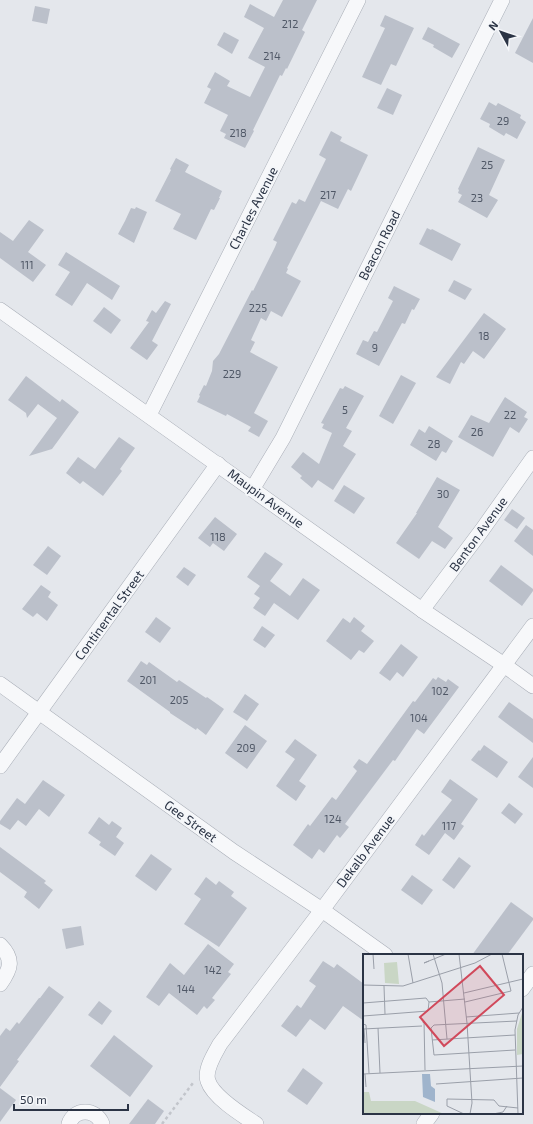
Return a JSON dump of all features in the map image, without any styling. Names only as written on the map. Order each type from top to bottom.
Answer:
[{"type":"street","name":"Charles Avenue","points":[[149,415],[358,0]]},
{"type":"street","name":"Beacon Road","points":[[253,488],[283,438],[502,0]]},
{"type":"street","name":"Maupin Avenue","points":[[0,310],[253,488],[422,610],[533,686]]},
{"type":"street","name":"Benton Avenue","points":[[422,610],[482,530],[533,458]]},
{"type":"street","name":"Continental Street","points":[[0,766],[218,464]]},
{"type":"street","name":"Dekalb Avenue","points":[[208,1081],[210,1061],[220,1044],[322,910],[533,626]]},
{"type":"street","name":"Gee Street","points":[[0,684],[234,852],[322,910],[384,954]]},
{"type":"street","points":[[0,945],[9,958],[10,967],[0,984]]},
{"type":"street","points":[[523,988],[533,974]]},
{"type":"street","points":[[208,1081],[215,1092],[226,1103],[256,1124]]},
{"type":"street","points":[[69,1124],[74,1116],[79,1113],[91,1112],[100,1120],[102,1124]]},
{"type":"street","points":[[424,1124],[431,1114]]},
{"type":"path","points":[[162,1124],[194,1082],[208,1081]]},
{"type":"building","points":[[283,0],[317,0],[302,30],[305,32],[287,69],[286,68],[282,76],[280,75],[245,148],[224,138],[226,134],[220,131],[228,115],[204,103],[211,89],[207,87],[215,72],[230,81],[227,86],[250,97],[265,67],[248,58],[264,28],[244,17],[250,4],[274,17]]},
{"type":"building","points":[[35,6],[50,9],[47,24],[32,21]]},
{"type":"building","points":[[385,15],[414,28],[396,66],[391,64],[381,85],[362,77],[385,28],[380,26]]},
{"type":"building","points":[[533,18],[533,63],[515,53]]},
{"type":"building","points":[[428,27],[460,44],[452,58],[433,47],[434,45],[422,39]]},
{"type":"building","points":[[224,32],[239,40],[232,54],[217,45]]},
{"type":"building","points":[[387,88],[402,95],[393,115],[377,108]]},
{"type":"building","points":[[489,102],[496,106],[498,103],[521,115],[520,118],[526,122],[517,139],[506,133],[504,136],[489,127],[490,124],[480,119]]},
{"type":"building","points":[[331,131],[342,137],[340,141],[368,155],[351,191],[348,189],[338,209],[321,201],[287,268],[286,273],[301,281],[282,317],[271,311],[266,321],[261,318],[251,340],[255,342],[250,352],[278,367],[254,413],[268,421],[259,437],[248,431],[251,427],[227,414],[226,416],[197,402],[200,396],[199,395],[204,385],[206,386],[212,371],[213,361],[219,354],[275,247],[277,242],[273,240],[292,202],[296,204],[299,199],[305,202],[326,159],[319,155]]},
{"type":"building","points":[[478,147],[505,160],[489,195],[498,200],[487,218],[458,202],[462,195],[458,193],[458,189]]},
{"type":"building","points":[[176,158],[189,165],[185,172],[222,191],[214,210],[211,209],[196,240],[173,229],[181,214],[155,201]]},
{"type":"building","points":[[136,207],[147,212],[134,243],[118,234],[131,208],[135,209]]},
{"type":"building","points":[[29,220],[44,230],[28,252],[46,265],[33,282],[0,258],[0,232],[13,241]]},
{"type":"building","points":[[427,228],[432,229],[461,244],[452,261],[419,244]]},
{"type":"building","points":[[66,252],[120,286],[112,300],[87,283],[72,306],[55,295],[70,272],[58,265]]},
{"type":"building","points":[[454,280],[472,289],[465,300],[448,291]]},
{"type":"building","points":[[394,286],[420,299],[414,310],[412,309],[405,324],[402,323],[379,366],[356,354],[363,340],[368,342],[374,331],[377,332],[393,301],[388,298]]},
{"type":"building","points":[[165,301],[171,304],[152,341],[158,345],[147,360],[130,348],[149,322],[146,321],[152,310],[156,313]]},
{"type":"building","points":[[104,307],[121,320],[111,334],[93,321]]},
{"type":"building","points":[[484,313],[506,329],[484,359],[473,351],[464,364],[461,362],[450,384],[436,377]]},
{"type":"building","points":[[401,375],[416,383],[393,424],[379,416]]},
{"type":"building","points":[[26,376],[60,402],[62,399],[79,412],[52,449],[29,456],[57,418],[38,404],[27,418],[26,413],[8,400]]},
{"type":"building","points":[[345,386],[364,396],[346,428],[352,431],[343,446],[356,454],[333,490],[318,480],[312,488],[300,478],[302,476],[291,467],[303,452],[319,464],[332,433],[322,428],[324,424],[321,423],[340,388],[343,389]]},
{"type":"building","points":[[505,397],[527,412],[524,417],[528,419],[519,433],[510,427],[493,457],[458,437],[471,415],[489,423]]},
{"type":"building","points":[[429,426],[453,441],[446,453],[442,451],[436,461],[410,445],[419,429],[425,433]]},
{"type":"building","points":[[119,437],[135,448],[120,469],[122,471],[103,496],[83,481],[80,484],[66,473],[78,457],[95,469]]},
{"type":"building","points":[[437,477],[460,490],[438,527],[453,538],[445,549],[432,541],[419,559],[396,543],[417,513]]},
{"type":"building","points":[[344,485],[365,498],[354,514],[334,501]]},
{"type":"building","points":[[512,509],[525,518],[517,529],[504,520]]},
{"type":"building","points":[[215,517],[237,534],[224,551],[213,543],[210,547],[198,538]]},
{"type":"building","points":[[526,525],[533,530],[533,556],[514,541]]},
{"type":"building","points":[[48,546],[61,556],[47,575],[33,565]]},
{"type":"building","points":[[265,552],[283,564],[270,581],[290,596],[303,578],[320,590],[298,620],[274,603],[265,616],[253,608],[260,598],[254,594],[260,586],[247,577]]},
{"type":"building","points":[[501,565],[533,589],[522,606],[489,581]]},
{"type":"building","points":[[184,567],[196,575],[188,586],[176,577]]},
{"type":"building","points":[[41,585],[51,592],[48,597],[58,605],[47,621],[37,613],[33,617],[22,609]]},
{"type":"building","points":[[156,617],[171,628],[160,643],[145,632]]},
{"type":"building","points":[[354,617],[365,626],[361,631],[374,641],[364,653],[359,650],[351,660],[326,641],[343,618],[350,623]]},
{"type":"building","points":[[262,626],[275,635],[265,648],[253,640]]},
{"type":"building","points":[[401,644],[418,657],[403,677],[397,672],[390,681],[379,673]]},
{"type":"building","points":[[141,661],[147,665],[149,662],[177,682],[179,680],[224,709],[206,735],[197,728],[196,730],[170,713],[127,681]]},
{"type":"building","points":[[438,677],[446,682],[448,679],[459,687],[424,734],[417,729],[395,761],[393,760],[345,824],[349,827],[340,838],[337,835],[324,853],[319,849],[312,859],[293,845],[308,824],[310,826],[332,797],[336,800],[357,771],[353,767],[359,759],[367,764],[413,701],[415,702],[433,678],[436,680]]},
{"type":"building","points":[[245,694],[259,704],[247,721],[233,712]]},
{"type":"building","points":[[509,702],[533,719],[533,743],[498,717]]},
{"type":"building","points":[[245,725],[267,741],[247,769],[225,753]]},
{"type":"building","points":[[295,739],[317,755],[299,781],[306,786],[296,801],[276,786],[295,759],[285,752]]},
{"type":"building","points":[[484,745],[508,762],[497,778],[471,760]]},
{"type":"building","points":[[533,757],[533,788],[518,777]]},
{"type":"building","points":[[450,779],[478,799],[461,824],[464,826],[454,840],[445,833],[429,855],[415,845],[422,834],[424,836],[452,800],[441,792]]},
{"type":"building","points":[[43,780],[65,795],[49,817],[39,809],[26,826],[18,820],[10,830],[0,824],[0,821],[17,798],[25,804]]},
{"type":"building","points":[[509,803],[523,814],[515,824],[501,813]]},
{"type":"building","points":[[99,817],[109,825],[112,821],[122,828],[116,837],[124,843],[115,856],[99,845],[101,842],[88,833]]},
{"type":"building","points":[[0,847],[46,881],[44,883],[53,890],[39,909],[24,897],[27,892],[0,872]]},
{"type":"building","points":[[151,854],[172,869],[156,891],[135,876]]},
{"type":"building","points":[[459,857],[471,866],[454,889],[442,880]]},
{"type":"building","points":[[412,875],[433,890],[422,905],[401,890]]},
{"type":"building","points":[[206,877],[216,885],[219,881],[234,892],[231,896],[247,908],[219,947],[184,924],[201,899],[194,894]]},
{"type":"building","points":[[511,902],[533,918],[508,954],[473,954]]},
{"type":"building","points":[[81,926],[84,945],[66,949],[62,929]]},
{"type":"building","points":[[208,944],[234,964],[228,972],[231,974],[212,998],[215,1000],[207,1009],[204,1006],[197,1015],[169,993],[159,1006],[146,997],[170,963],[184,975]]},
{"type":"building","points":[[323,961],[334,968],[337,964],[363,983],[363,1020],[343,1006],[325,1030],[310,1019],[296,1037],[281,1026],[297,1005],[301,1008],[316,986],[309,981]]},
{"type":"building","points":[[49,986],[64,997],[17,1060],[19,1061],[0,1087],[0,1036],[6,1028],[10,1031],[17,1022],[19,1024]]},
{"type":"building","points":[[99,1001],[112,1011],[102,1025],[88,1015]]},
{"type":"building","points":[[114,1035],[153,1066],[130,1097],[90,1066]]},
{"type":"building","points":[[303,1068],[323,1083],[307,1105],[287,1091]]},
{"type":"building","points":[[0,1088],[16,1100],[0,1122]]},
{"type":"building","points":[[148,1099],[164,1111],[155,1124],[129,1124]]}]
